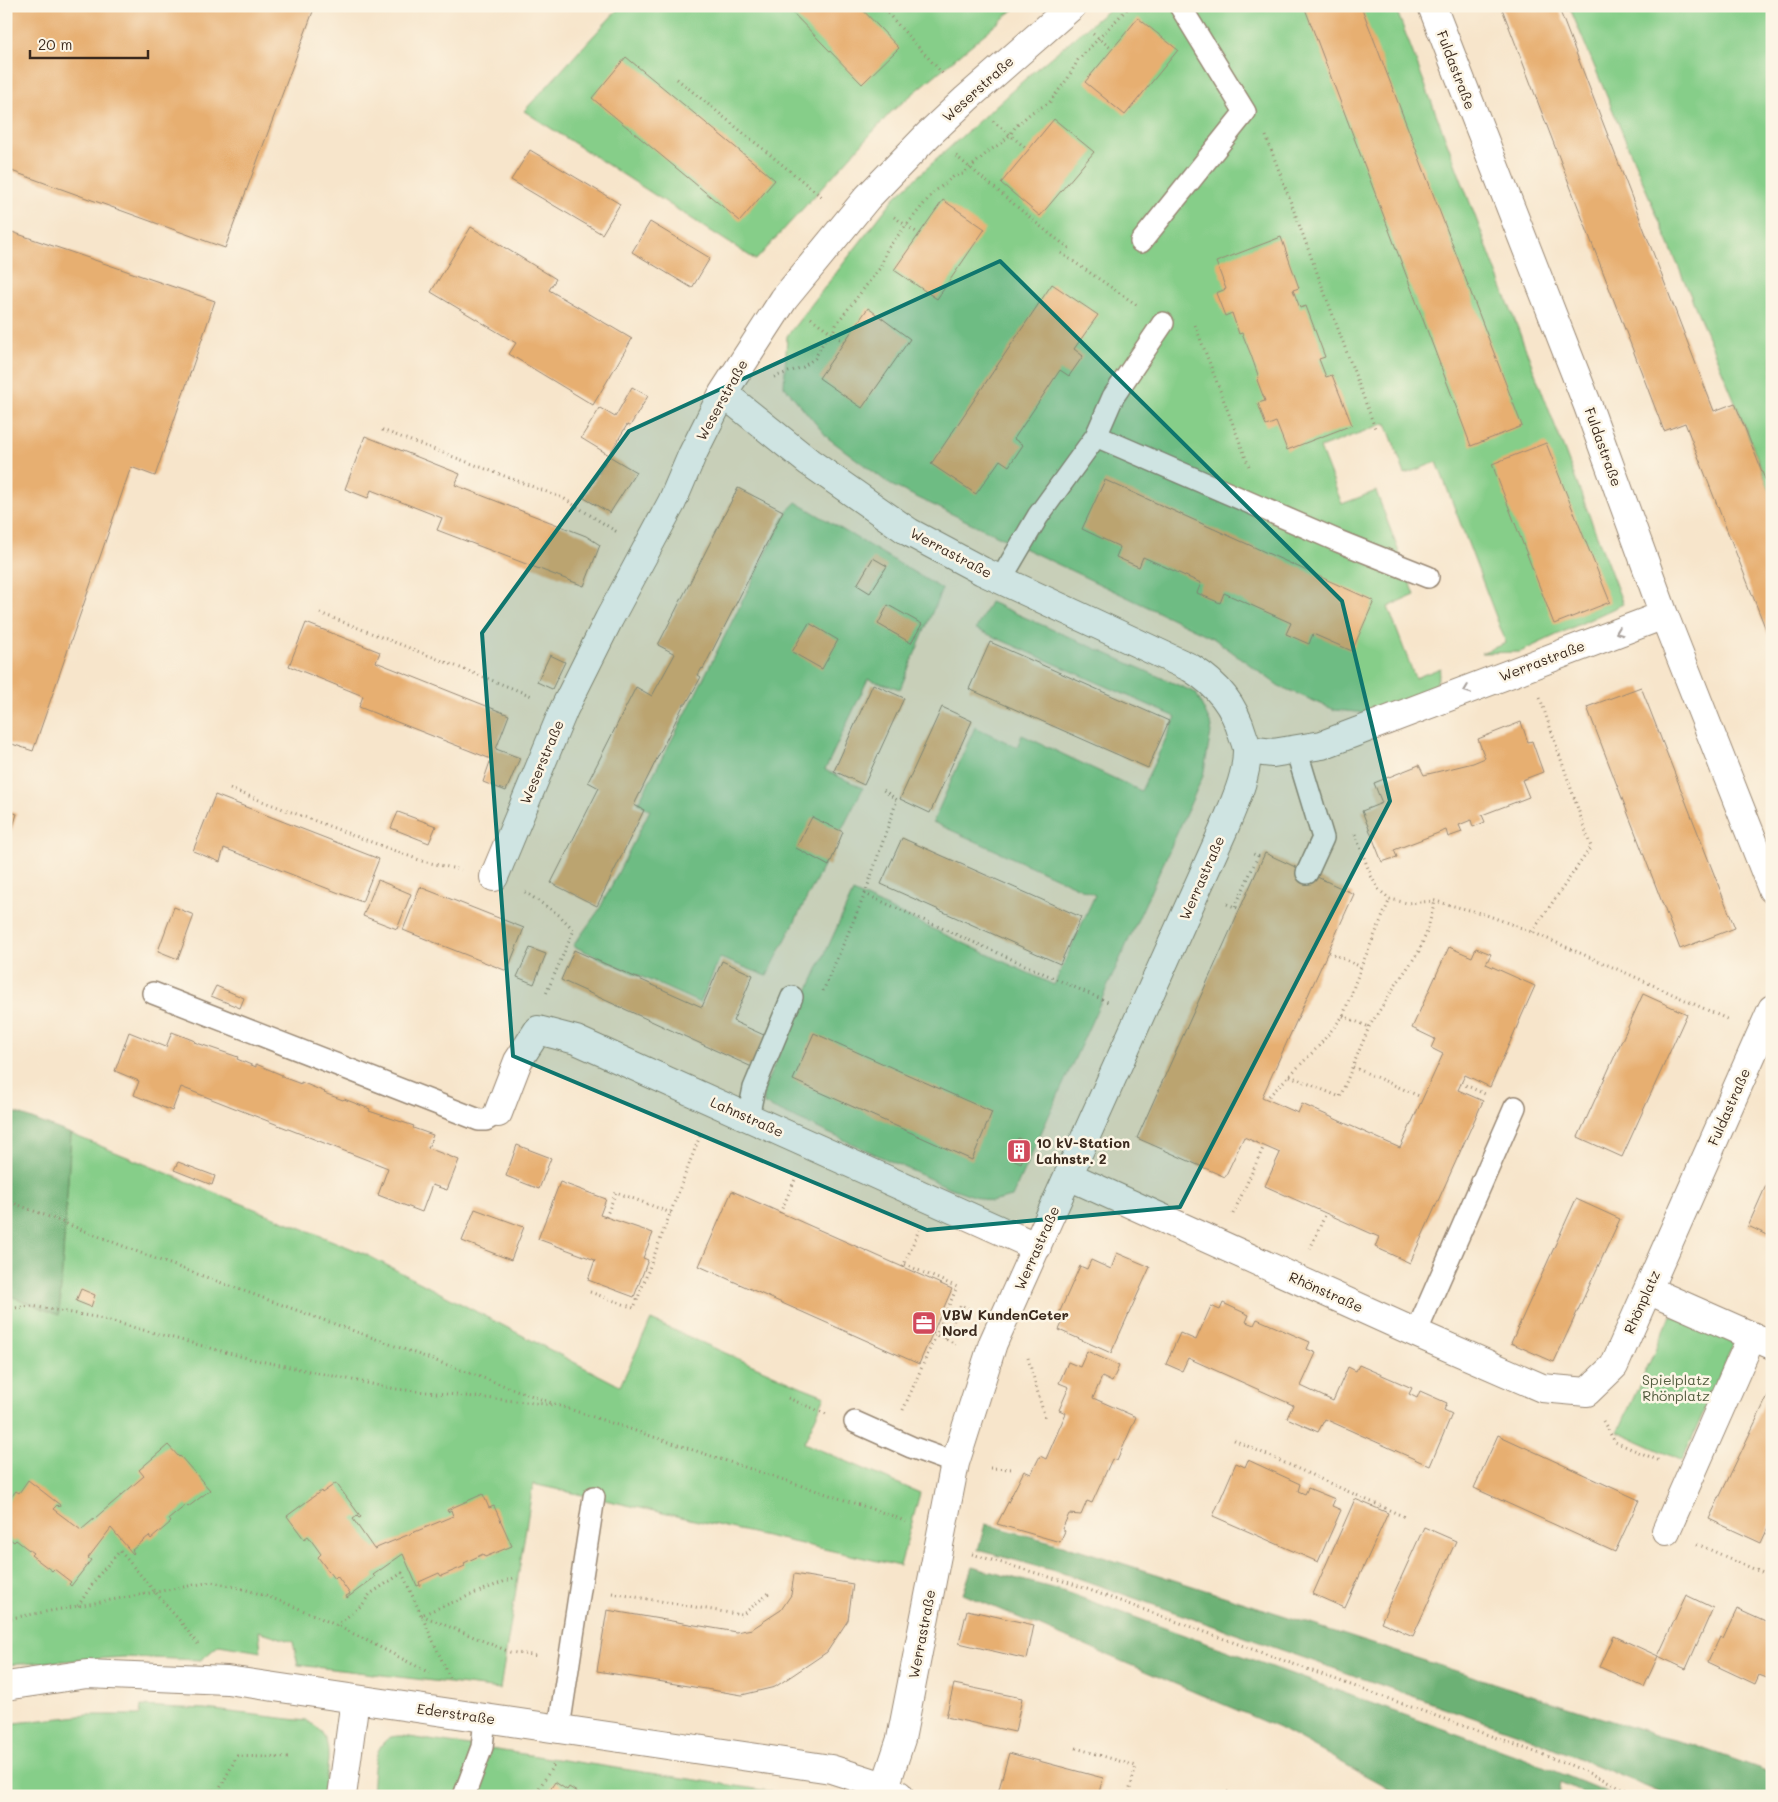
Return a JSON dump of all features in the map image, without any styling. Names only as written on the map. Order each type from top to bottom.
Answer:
[{"type":"street","name":"Weserstraße","points":[[494,877],[564,709],[609,619],[672,502],[723,392],[784,299],[849,219],[929,134],[1072,6]]},
{"type":"street","name":"Fuldastraße","points":[[1432,6],[1588,406],[1664,615],[1772,889]]},
{"type":"street","name":"Werrastraße","points":[[723,392],[809,462],[909,532],[1001,579],[1191,668],[1208,679],[1223,695],[1239,720],[1247,750],[1242,784],[1229,816],[994,1343],[955,1463],[889,1793]]},
{"type":"street","name":"Werrastraße","points":[[1247,750],[1273,753],[1322,745],[1664,615]]},
{"type":"street","name":"Fuldastraße","points":[[1685,1204],[1772,1009]]},
{"type":"street","name":"Lahnstraße","points":[[538,1030],[576,1040],[1037,1247]]},
{"type":"street","points":[[498,1113],[518,1060],[538,1030]]},
{"type":"street","name":"Rhönstraße","points":[[1069,1176],[1542,1388],[1587,1392]]},
{"type":"street","name":"Rhönplatz","points":[[1587,1392],[1614,1366],[1685,1204]]},
{"type":"street","points":[[1648,1290],[1762,1340],[1691,1474],[1666,1531]]},
{"type":"street","name":"Ederstraße","points":[[6,1686],[87,1674],[227,1680],[831,1769],[889,1793]]},
{"type":"street","points":[[342,1796],[355,1699]]},
{"type":"lane","points":[[1141,242],[1246,112],[1180,6]]},
{"type":"lane","points":[[1001,579],[1038,516],[1096,436],[1113,398],[1163,323]]},
{"type":"lane","points":[[1096,436],[1347,545],[1428,577]]},
{"type":"lane","points":[[1296,749],[1323,838],[1307,873]]},
{"type":"lane","points":[[154,993],[479,1120],[486,1120],[498,1113]]},
{"type":"lane","points":[[748,1117],[754,1088],[792,998]]},
{"type":"lane","points":[[1416,1333],[1515,1107]]},
{"type":"lane","points":[[855,1422],[955,1463]]},
{"type":"lane","points":[[559,1728],[594,1497]]},
{"type":"lane","points":[[464,1796],[482,1747],[485,1718]]},
{"type":"path","points":[[881,6],[966,99],[1027,150]]},
{"type":"path","points":[[723,392],[788,373],[803,367],[815,358],[823,342],[832,334],[837,323],[880,268],[887,249],[932,194],[954,176],[963,174],[1010,135],[1016,126],[1032,112],[1049,103],[1068,78],[1078,60],[1128,6]]},
{"type":"path","points":[[677,79],[849,219]]},
{"type":"path","points":[[1246,112],[1265,134],[1375,428]]},
{"type":"path","points":[[929,134],[1051,235],[1072,250]]},
{"type":"path","points":[[1061,253],[1163,323],[1186,336],[1198,333]]},
{"type":"path","points":[[1194,324],[1257,486],[1250,503]]},
{"type":"path","points":[[382,430],[563,498],[645,551]]},
{"type":"path","points":[[320,613],[564,709]]},
{"type":"path","points":[[1530,666],[1591,847],[1532,932]]},
{"type":"path","points":[[230,788],[422,861],[494,877],[513,884],[560,915],[574,930],[540,1008],[538,1030]]},
{"type":"path","points":[[820,999],[865,894],[897,800],[882,789]]},
{"type":"path","points":[[1353,829],[1371,876],[1379,890],[1390,900],[1407,903],[1435,901],[1484,914],[1532,932],[1634,976],[1762,1035]]},
{"type":"path","points":[[865,894],[1140,1016]]},
{"type":"path","points":[[1269,1096],[1318,1047],[1344,1016],[1361,967],[1390,900]]},
{"type":"path","points":[[1290,1076],[1340,1097],[1369,1028],[1419,951],[1427,932],[1435,901]]},
{"type":"path","points":[[1235,907],[1240,909]]},
{"type":"path","points":[[1329,952],[1361,967]]},
{"type":"path","points":[[1344,1016],[1369,1028]]},
{"type":"path","points":[[1353,1067],[1418,1096]]},
{"type":"path","points":[[590,1292],[634,1308],[713,1102]]},
{"type":"path","points":[[1219,1244],[1264,1146]]},
{"type":"path","points":[[606,1217],[616,1192],[671,1213]]},
{"type":"path","points":[[6,1200],[156,1259],[560,1406],[893,1516],[909,1524]]},
{"type":"path","points":[[891,1438],[934,1334],[957,1287],[904,1264]]},
{"type":"path","points":[[945,1339],[961,1305],[972,1311]]},
{"type":"path","points":[[6,1309],[32,1306],[94,1317],[251,1359],[396,1389],[560,1406]]},
{"type":"path","points":[[934,1334],[955,1344],[960,1336]]},
{"type":"path","points":[[1028,1358],[1045,1418]]},
{"type":"path","points":[[1587,1392],[1614,1442],[1691,1474]]},
{"type":"path","points":[[788,1398],[843,1422],[855,1422]]},
{"type":"path","points":[[1234,1440],[1407,1518]]},
{"type":"path","points":[[1666,1531],[1772,1577]]},
{"type":"path","points":[[77,1606],[97,1577],[120,1551],[204,1652]]},
{"type":"path","points":[[974,1555],[1083,1587],[1568,1764],[1641,1796]]},
{"type":"path","points":[[336,1626],[364,1604],[370,1594],[402,1573],[453,1684],[445,1680]]},
{"type":"path","points":[[421,1614],[513,1578]]},
{"type":"path","points":[[6,1619],[211,1582],[230,1585],[277,1600],[336,1626],[436,1676]]},
{"type":"path","points":[[580,1587],[742,1615],[769,1594]]},
{"type":"path","points":[[421,1614],[510,1652],[569,1661]]},
{"type":"path","points":[[1076,1748],[1136,1766],[1128,1796]]},
{"type":"path","points":[[216,1796],[237,1756],[288,1758]]},
{"type":"path","points":[[1227,1792],[1243,1796]]},
{"type":"highlighted area","points":[[1000,261],[1342,601],[1390,801],[1180,1207],[927,1230],[513,1056],[482,633],[629,431]]},
{"type":"green space","points":[[621,6],[1018,6],[891,112],[756,260],[524,111]]},
{"type":"green space","points":[[1113,6],[1395,6],[1623,604],[1520,652],[1481,653],[1506,643],[1437,462],[1405,474],[1386,423],[1320,448],[1342,504],[1376,491],[1415,595],[1388,607],[1415,678],[1441,668],[1435,688],[1367,713],[1335,710],[1279,686],[1213,638],[891,485],[828,438],[784,386],[787,336],[895,197],[1035,70]]},
{"type":"green space","points":[[1569,6],[1772,6],[1772,496],[1734,399]]},
{"type":"green space","points":[[796,502],[942,589],[900,689],[868,679],[825,770],[863,788],[767,976],[720,958],[700,1003],[573,946],[599,910],[650,810],[638,803],[686,713],[788,510]]},
{"type":"green space","points":[[990,602],[1196,693],[1212,727],[1203,776],[1012,1197],[991,1202],[948,1187],[764,1104],[763,1090],[853,892],[1054,985],[1095,895],[933,822],[975,727],[1017,747],[1022,735],[1141,791],[1176,717],[976,629]]},
{"type":"green space","points":[[6,1109],[71,1134],[59,1315],[6,1294]]},
{"type":"green space","points":[[71,1134],[365,1254],[620,1386],[651,1320],[825,1396],[804,1443],[920,1493],[900,1566],[533,1484],[500,1689],[298,1665],[293,1642],[259,1631],[261,1652],[219,1645],[201,1660],[124,1657],[6,1665],[6,1294],[59,1315]]},
{"type":"green space","name":"Spielplatz Rhönplatz","points":[[1671,1315],[1734,1343],[1682,1461],[1618,1432]]},
{"type":"green space","points":[[985,1524],[1081,1550],[1658,1736],[1694,1745],[1772,1773],[1772,1796],[1670,1796],[1520,1734],[1069,1575],[978,1550]]},
{"type":"green space","points":[[972,1567],[1060,1590],[1526,1759],[1616,1796],[1588,1796],[1561,1783],[1559,1796],[1403,1796],[1279,1728],[963,1594]]},
{"type":"green space","points":[[141,1706],[205,1709],[306,1721],[323,1734],[327,1743],[328,1763],[323,1796],[6,1796],[6,1724],[88,1715],[140,1715]]},
{"type":"green space","points":[[403,1736],[803,1796],[372,1796],[375,1763],[380,1747],[391,1737]]},
{"type":"building","points":[[6,6],[315,6],[225,248],[6,169]]},
{"type":"building","points":[[786,6],[859,6],[899,48],[862,84]]},
{"type":"building","points":[[1304,6],[1361,6],[1522,426],[1471,446]]},
{"type":"building","points":[[1501,6],[1558,6],[1714,411],[1735,403],[1772,497],[1772,645],[1685,423],[1664,431]]},
{"type":"building","points":[[1138,18],[1178,50],[1125,115],[1085,82]]},
{"type":"building","points":[[626,57],[775,180],[740,221],[592,98]]},
{"type":"building","points":[[1054,119],[1094,152],[1040,216],[1001,183]]},
{"type":"building","points":[[530,150],[620,204],[602,234],[511,180]]},
{"type":"building","points":[[943,200],[985,229],[937,299],[894,270]]},
{"type":"building","points":[[650,222],[710,258],[692,288],[632,252]]},
{"type":"building","points":[[471,227],[556,279],[549,290],[632,339],[593,405],[509,354],[516,343],[431,292]]},
{"type":"building","points":[[6,230],[215,301],[155,476],[131,467],[33,751],[6,742]]},
{"type":"building","points":[[1281,237],[1299,288],[1293,290],[1300,308],[1306,306],[1325,357],[1319,359],[1326,377],[1332,375],[1352,425],[1287,450],[1276,422],[1266,426],[1258,403],[1265,401],[1257,380],[1259,378],[1251,355],[1242,333],[1239,334],[1232,313],[1225,316],[1216,293],[1226,289],[1216,262]]},
{"type":"building","points":[[1052,284],[1098,315],[1074,349],[1083,356],[1069,376],[1060,370],[1014,439],[1023,445],[1009,466],[1000,460],[976,494],[931,464]]},
{"type":"building","points":[[868,308],[910,339],[862,408],[819,378]]},
{"type":"building","points":[[632,387],[648,396],[630,426],[627,425],[609,455],[581,438],[600,408],[615,417]]},
{"type":"building","points":[[365,436],[460,474],[455,485],[586,536],[600,545],[584,586],[437,530],[442,518],[371,490],[368,498],[345,489]]},
{"type":"building","points":[[1546,443],[1610,602],[1554,624],[1492,464]]},
{"type":"building","points":[[609,456],[636,472],[610,513],[584,498]]},
{"type":"building","points":[[1105,480],[1374,601],[1352,651],[1313,634],[1309,644],[1286,634],[1291,623],[1224,593],[1220,603],[1197,593],[1201,583],[1143,557],[1139,567],[1116,557],[1120,547],[1082,529]]},
{"type":"building","points":[[738,488],[783,511],[703,669],[698,675],[701,677],[686,704],[684,704],[634,805],[644,810],[597,906],[551,883],[599,788],[588,782],[636,687],[652,696],[675,654],[658,645]]},
{"type":"building","points":[[873,558],[887,566],[870,593],[857,585]]},
{"type":"building","points":[[888,605],[922,624],[911,643],[878,624]]},
{"type":"building","points":[[306,623],[380,652],[376,662],[509,715],[496,749],[520,758],[506,791],[483,782],[491,759],[359,707],[363,696],[289,666]]},
{"type":"building","points":[[809,623],[838,640],[822,669],[792,652]]},
{"type":"building","points":[[990,642],[1169,721],[1148,768],[969,689]]},
{"type":"building","points":[[550,655],[565,662],[552,689],[537,682]]},
{"type":"building","points":[[873,684],[904,698],[864,785],[834,771]]},
{"type":"building","points":[[1641,687],[1735,928],[1680,949],[1587,707]]},
{"type":"building","points":[[942,707],[972,721],[930,813],[900,799]]},
{"type":"building","points":[[1521,722],[1528,742],[1532,741],[1543,772],[1522,780],[1529,797],[1482,815],[1485,822],[1473,827],[1471,820],[1459,825],[1462,832],[1448,837],[1446,830],[1394,850],[1397,857],[1382,862],[1362,811],[1382,803],[1374,783],[1419,765],[1424,775],[1473,763],[1485,758],[1478,739]]},
{"type":"building","points":[[215,795],[379,859],[362,902],[224,848],[220,862],[193,851]]},
{"type":"building","points":[[6,810],[17,814],[7,845],[6,845]]},
{"type":"building","points":[[398,812],[436,826],[429,843],[391,828]]},
{"type":"building","points":[[812,817],[843,832],[829,866],[796,848]]},
{"type":"building","points":[[902,838],[1081,917],[1060,964],[881,884]]},
{"type":"building","points":[[1265,853],[1354,894],[1262,1097],[1298,1113],[1302,1104],[1400,1148],[1443,1054],[1431,1048],[1435,1039],[1412,1028],[1449,947],[1472,957],[1476,948],[1491,954],[1486,964],[1535,986],[1490,1087],[1465,1075],[1458,1090],[1483,1101],[1410,1263],[1375,1247],[1379,1237],[1265,1186],[1280,1153],[1244,1137],[1225,1177],[1137,1138]]},
{"type":"building","points":[[378,880],[411,894],[397,929],[363,916]]},
{"type":"building","points":[[420,887],[524,928],[507,971],[403,930]]},
{"type":"building","points":[[174,907],[194,915],[178,959],[158,951]]},
{"type":"building","points":[[530,948],[546,954],[534,984],[517,977]]},
{"type":"building","points":[[574,950],[702,1007],[722,961],[753,975],[733,1021],[766,1036],[752,1067],[561,980]]},
{"type":"building","points":[[216,986],[244,998],[240,1008],[211,996]]},
{"type":"building","points":[[1643,994],[1687,1014],[1622,1157],[1578,1137]]},
{"type":"building","points":[[129,1032],[166,1047],[172,1032],[194,1042],[238,1057],[237,1059],[256,1067],[256,1064],[282,1075],[282,1077],[301,1084],[301,1082],[324,1093],[370,1109],[369,1111],[414,1126],[413,1128],[433,1135],[428,1148],[459,1160],[447,1190],[432,1185],[422,1212],[378,1195],[388,1168],[181,1087],[172,1111],[134,1095],[139,1081],[115,1071]]},
{"type":"building","points":[[814,1033],[992,1112],[972,1160],[793,1080]]},
{"type":"building","name":"10 kV-Station Lahnstr. 2","points":[[1018,1138],[1029,1144],[1021,1163],[1008,1157]]},
{"type":"building","points":[[517,1145],[551,1158],[539,1189],[506,1176]]},
{"type":"building","points":[[178,1162],[215,1176],[212,1185],[174,1170]]},
{"type":"building","points":[[1772,1172],[1772,1237],[1748,1226]]},
{"type":"building","points":[[560,1182],[606,1199],[600,1215],[653,1233],[643,1258],[648,1260],[634,1297],[588,1280],[595,1260],[538,1239]]},
{"type":"building","points":[[732,1191],[952,1289],[919,1364],[699,1266]]},
{"type":"building","points":[[1576,1199],[1620,1219],[1554,1362],[1511,1343]]},
{"type":"building","points":[[475,1209],[524,1227],[511,1260],[462,1241]]},
{"type":"building","points":[[1117,1253],[1150,1267],[1111,1353],[1059,1330],[1063,1321],[1057,1318],[1080,1266],[1087,1269],[1091,1260],[1111,1269]]},
{"type":"building","points":[[81,1289],[95,1295],[91,1307],[76,1301]]},
{"type":"building","points":[[1223,1303],[1249,1315],[1246,1322],[1254,1325],[1257,1319],[1310,1342],[1307,1349],[1316,1353],[1301,1386],[1333,1401],[1348,1367],[1356,1371],[1359,1365],[1412,1388],[1409,1394],[1417,1398],[1420,1391],[1447,1403],[1444,1410],[1452,1414],[1430,1466],[1325,1419],[1318,1432],[1287,1418],[1293,1405],[1188,1358],[1182,1371],[1166,1364],[1180,1333],[1196,1340],[1211,1306],[1220,1310]]},
{"type":"building","points":[[1087,1351],[1119,1366],[1112,1382],[1102,1377],[1093,1398],[1136,1417],[1117,1461],[1112,1459],[1092,1503],[1087,1501],[1081,1515],[1069,1514],[1062,1529],[1065,1531],[1060,1542],[997,1524],[1024,1471],[1031,1474],[1040,1456],[1046,1459],[1066,1413],[1059,1410],[1069,1387],[1059,1383],[1068,1362],[1080,1367]]},
{"type":"building","points":[[1772,1387],[1772,1519],[1761,1543],[1709,1519]]},
{"type":"building","points":[[1498,1435],[1639,1500],[1615,1552],[1474,1488]]},
{"type":"building","points":[[168,1445],[210,1490],[188,1507],[186,1505],[169,1519],[171,1522],[151,1539],[149,1536],[132,1550],[133,1554],[111,1528],[88,1558],[91,1560],[71,1586],[69,1584],[71,1582],[54,1569],[52,1571],[31,1555],[33,1553],[16,1540],[14,1542],[6,1536],[6,1503],[16,1491],[19,1493],[28,1480],[60,1505],[53,1509],[81,1530],[144,1476],[139,1470]]},
{"type":"building","points":[[1248,1460],[1300,1484],[1298,1491],[1305,1494],[1308,1488],[1335,1499],[1332,1506],[1341,1510],[1318,1562],[1213,1516],[1236,1463],[1245,1467]]},
{"type":"building","points":[[336,1483],[361,1517],[357,1516],[353,1519],[374,1549],[453,1516],[451,1510],[448,1512],[447,1510],[483,1494],[489,1508],[494,1506],[512,1546],[485,1557],[483,1554],[464,1563],[465,1566],[441,1576],[439,1573],[419,1582],[420,1585],[417,1586],[403,1554],[373,1575],[375,1577],[347,1598],[346,1596],[350,1594],[337,1576],[334,1579],[318,1557],[321,1554],[308,1536],[304,1539],[287,1516],[321,1491],[322,1493]]},
{"type":"building","points":[[1355,1499],[1388,1513],[1345,1608],[1313,1594]]},
{"type":"building","points":[[1424,1527],[1456,1541],[1413,1636],[1381,1622]]},
{"type":"building","points":[[794,1574],[853,1584],[848,1620],[827,1652],[775,1687],[742,1695],[597,1671],[607,1610],[736,1632],[752,1629],[781,1610],[791,1595]]},
{"type":"building","points":[[1686,1595],[1713,1608],[1686,1669],[1658,1656]]},
{"type":"building","points":[[1737,1609],[1772,1625],[1772,1680],[1759,1675],[1755,1684],[1708,1662],[1720,1637],[1723,1639]]},
{"type":"building","points":[[967,1610],[1034,1625],[1027,1659],[959,1643]]},
{"type":"building","points":[[1614,1636],[1658,1656],[1644,1687],[1600,1667]]},
{"type":"building","points":[[954,1684],[1022,1698],[1015,1732],[946,1717]]},
{"type":"building","points":[[1009,1753],[1103,1778],[1098,1796],[997,1796]]},
{"type":"building","points":[[555,1782],[567,1790],[569,1787],[583,1796],[546,1796]]},
{"type":"place","name":"10 kV-Station Lahnstr. 2","points":[[1019,1151]]},
{"type":"place","name":"VBW KundenCeter Nord","points":[[924,1323]]}]
